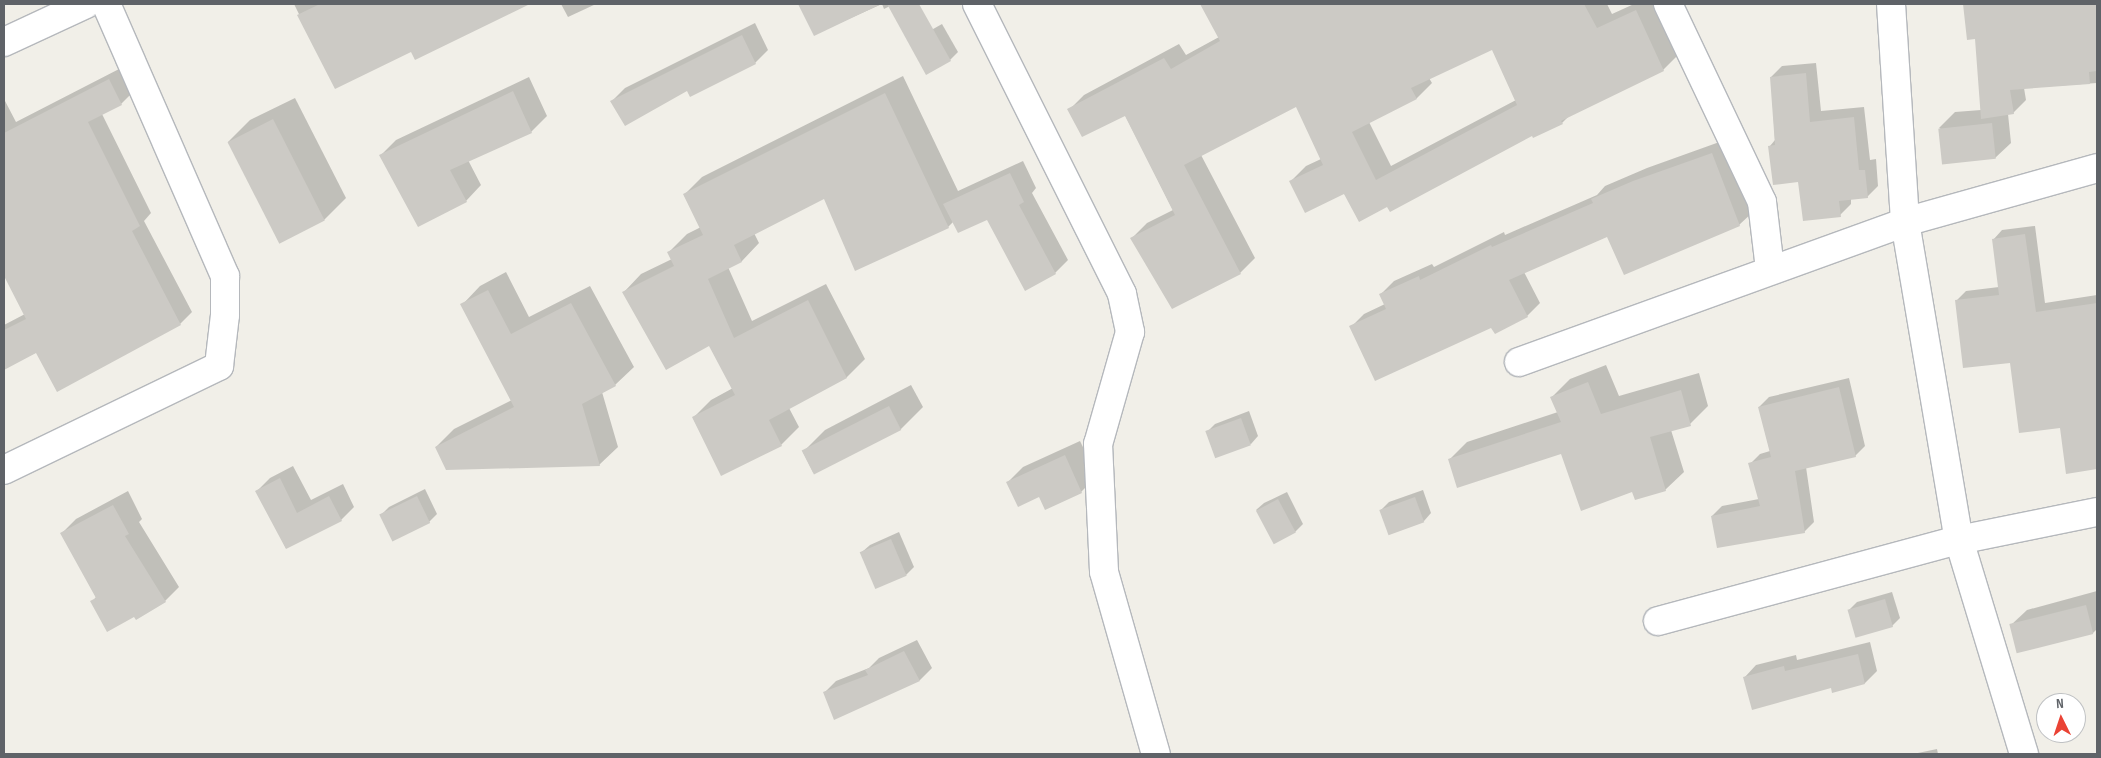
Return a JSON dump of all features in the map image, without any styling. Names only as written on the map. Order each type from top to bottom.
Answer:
[{"type":"street","points":[[4,42],[86,4]]},
{"type":"street","points":[[4,470],[219,366],[225,315],[225,276],[106,4]]},
{"type":"street","points":[[977,4],[1122,294],[1130,332],[1098,444],[1104,572],[1156,754]]},
{"type":"street","points":[[1668,4],[1762,202],[1770,269]]},
{"type":"street","points":[[1891,4],[1904,222],[1959,540],[2024,754]]},
{"type":"street","points":[[1519,362],[1770,269],[1904,222],[2097,168]]},
{"type":"street","points":[[1658,621],[1959,540],[2097,512]]},
{"type":"building","points":[[320,4],[530,4],[415,60],[411,52],[335,89],[297,15]]},
{"type":"building","points":[[798,4],[881,4],[814,36]]},
{"type":"building","points":[[887,4],[919,4],[951,61],[926,75]]},
{"type":"building","points":[[1200,4],[1584,4],[1597,28],[1636,10],[1664,71],[1561,121],[1563,124],[1533,138],[1532,136],[1390,212],[1387,207],[1359,222],[1344,194],[1305,213],[1289,181],[1323,165],[1296,107],[1184,165],[1241,274],[1172,309],[1130,238],[1175,215],[1125,116],[1082,137],[1067,109],[1164,58],[1171,69],[1220,41]],"holes":[[[1492,50],[1517,105],[1376,180],[1352,132],[1417,99],[1411,88]]]},
{"type":"building","points":[[1963,4],[2097,4],[2097,71],[2089,72],[2090,84],[2010,90],[2014,114],[1981,119],[1975,39],[1967,40]]},
{"type":"building","points":[[742,35],[756,64],[690,97],[687,91],[625,126],[610,101]]},
{"type":"building","points":[[1806,73],[1810,122],[1854,117],[1859,170],[1865,170],[1868,198],[1839,201],[1841,217],[1803,221],[1798,182],[1773,185],[1768,146],[1775,145],[1770,77]]},
{"type":"building","points":[[109,79],[122,105],[88,122],[140,226],[132,231],[181,325],[57,392],[36,353],[4,370],[4,330],[26,319],[4,276],[4,133]]},
{"type":"building","points":[[513,91],[532,133],[450,170],[467,202],[418,227],[379,155]]},
{"type":"building","points":[[885,93],[949,228],[855,271],[824,199],[734,245],[742,262],[708,279],[734,338],[808,300],[847,378],[769,420],[782,446],[721,476],[692,417],[735,395],[709,346],[666,370],[622,292],[674,266],[667,252],[703,235],[683,194]]},
{"type":"building","points":[[273,119],[325,221],[279,244],[228,142]]},
{"type":"building","points":[[1992,123],[1996,159],[1942,164],[1938,129]]},
{"type":"building","points":[[1712,153],[1740,226],[1624,275],[1607,237],[1509,280],[1528,317],[1495,334],[1491,328],[1375,381],[1349,326],[1386,309],[1379,294],[1419,276],[1420,280],[1491,245],[1492,247],[1593,203],[1591,199],[1633,181]]},
{"type":"building","points":[[1010,173],[1024,202],[1019,205],[1056,274],[1025,291],[987,220],[958,233],[943,204]]},
{"type":"building","points":[[2025,234],[2036,312],[2097,303],[2097,469],[2066,474],[2060,428],[2019,433],[2010,363],[1963,368],[1955,300],[1999,295],[1992,239]]},
{"type":"building","points":[[488,290],[511,334],[571,303],[616,386],[582,404],[600,466],[446,470],[435,447],[514,407],[460,304]]},
{"type":"building","points":[[1588,382],[1601,414],[1681,390],[1691,426],[1650,437],[1666,491],[1635,500],[1632,492],[1581,511],[1561,454],[1457,488],[1448,459],[1561,422],[1550,397]]},
{"type":"building","points":[[1839,387],[1856,457],[1795,471],[1805,533],[1717,548],[1711,516],[1760,506],[1748,463],[1771,457],[1758,407]]},
{"type":"building","points":[[889,406],[901,430],[814,475],[802,450]]},
{"type":"building","points":[[1241,418],[1251,445],[1215,458],[1205,431]]},
{"type":"building","points":[[1065,455],[1082,493],[1045,510],[1039,497],[1018,507],[1006,482]]},
{"type":"building","points":[[280,478],[297,513],[329,496],[342,521],[286,549],[255,491]]},
{"type":"building","points":[[417,496],[430,523],[392,541],[379,514]]},
{"type":"building","points":[[1415,497],[1424,522],[1389,535],[1379,510]]},
{"type":"building","points":[[1278,499],[1296,533],[1274,544],[1256,511]]},
{"type":"building","points":[[113,505],[129,534],[125,536],[166,602],[136,620],[134,617],[107,632],[90,601],[96,598],[60,533]]},
{"type":"building","points":[[891,539],[907,576],[875,589],[860,552]]},
{"type":"building","points":[[1885,599],[1893,627],[1856,638],[1848,610]]},
{"type":"building","points":[[2086,605],[2093,634],[2017,653],[2009,624]]},
{"type":"building","points":[[904,651],[920,681],[834,720],[823,692],[868,675],[865,670]]},
{"type":"building","points":[[1858,654],[1865,684],[1832,693],[1831,688],[1752,710],[1743,677],[1784,666],[1785,671]]}]
